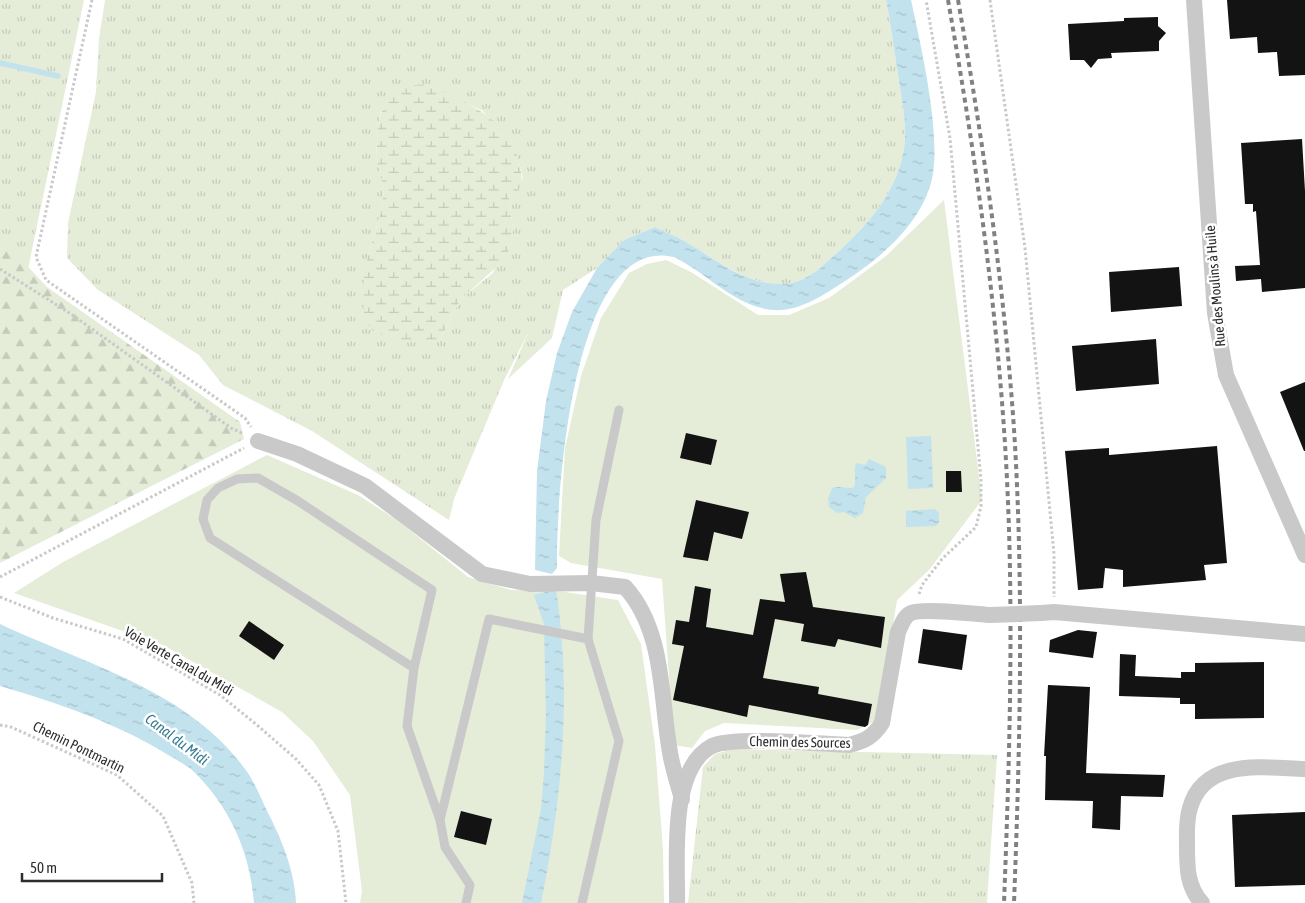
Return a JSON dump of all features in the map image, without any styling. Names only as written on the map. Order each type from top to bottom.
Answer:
[{"type":"street","name":"Rue des Moulins à Huile","points":[[1194,0],[1215,313],[1219,344],[1226,375],[1305,555]]},
{"type":"street","points":[[258,441],[297,454],[365,486],[482,574],[530,584],[591,583],[625,587],[636,599],[651,631],[665,705],[671,757],[682,799]]},
{"type":"street","points":[[911,613],[1048,613],[1305,634]]},
{"type":"street","name":"Chemin des Sources","points":[[677,903],[678,821],[686,780],[697,757],[713,746],[734,742],[849,745],[865,741],[875,734],[882,723],[898,632],[903,621],[911,613]]},
{"type":"street","points":[[1202,903],[1195,896],[1189,880],[1187,863],[1190,806],[1202,785],[1220,773],[1232,768],[1305,769]]},
{"type":"lane","points":[[582,903],[618,741],[588,639],[596,520],[619,410]]},
{"type":"lane","points":[[414,668],[210,538],[203,519],[207,500],[218,488],[237,478],[258,478],[298,501],[432,590],[414,668],[407,726],[440,820],[445,847],[470,885],[466,903]]},
{"type":"lane","points":[[440,820],[489,618],[588,639]]},
{"type":"path","points":[[92,0],[36,257],[46,280],[245,418],[258,441]]},
{"type":"path","points":[[911,613],[922,585],[942,559],[976,527],[981,506],[981,480],[950,138],[926,0]]},
{"type":"path","points":[[990,0],[1025,248],[1040,382],[1054,554],[1048,613]]},
{"type":"path","points":[[0,269],[71,314],[231,428],[258,441]]},
{"type":"path","points":[[0,578],[258,441]]},
{"type":"path","name":"Voie Verte Canal du Midi","points":[[0,597],[53,618],[123,638],[220,695],[257,724],[296,759],[319,784],[338,831],[346,903]]},
{"type":"path","name":"Chemin Pontmartin","points":[[0,725],[11,727],[117,775],[163,816],[192,882],[194,903]]},
{"type":"green space","points":[[0,0],[84,0],[24,288],[0,272]]},
{"type":"green space","points":[[105,0],[886,0],[905,123],[903,156],[892,187],[874,215],[819,269],[796,282],[778,284],[752,279],[729,269],[682,240],[655,227],[624,240],[597,268],[563,290],[552,338],[508,379],[529,331],[505,378],[454,499],[449,520],[312,431],[223,385],[199,355],[98,290],[67,258],[68,223],[96,92],[99,39]],"holes":[[[424,84],[483,111],[519,163],[523,178],[509,194],[513,230],[493,273],[463,297],[455,309],[441,339],[366,263],[381,211],[384,189],[376,157],[378,125],[382,109]]]},
{"type":"green space","points":[[424,84],[468,104],[494,121],[513,146],[519,162],[521,180],[518,192],[509,194],[513,230],[507,258],[463,297],[455,309],[441,339],[402,343],[373,331],[365,321],[362,296],[366,263],[381,211],[384,189],[376,157],[378,125],[386,96],[407,86]]},
{"type":"green space","points":[[944,200],[982,500],[929,570],[897,600],[877,720],[857,730],[724,723],[705,731],[692,748],[674,745],[662,579],[571,563],[559,556],[565,448],[581,376],[601,318],[629,273],[647,264],[666,260],[691,272],[758,315],[789,315],[829,298],[886,256]]},
{"type":"green space","points":[[0,237],[47,287],[240,422],[244,439],[0,563]]},
{"type":"green space","points":[[267,455],[358,495],[397,520],[468,577],[511,590],[565,592],[618,600],[641,644],[655,745],[663,850],[664,903],[360,903],[362,891],[350,795],[313,741],[282,712],[163,645],[14,593],[63,562]]},
{"type":"green space","points":[[733,749],[997,755],[987,903],[688,903],[703,767],[715,754]]},
{"type":"water","points":[[886,0],[911,0],[933,118],[934,165],[931,183],[918,213],[897,239],[872,262],[818,298],[798,307],[777,310],[754,306],[730,294],[674,257],[639,261],[612,286],[591,328],[576,380],[566,435],[560,489],[557,568],[552,574],[535,570],[537,471],[546,401],[557,353],[572,312],[597,268],[624,240],[655,227],[682,240],[729,269],[752,279],[778,284],[787,284],[804,279],[819,269],[839,251],[874,215],[892,187],[903,156],[905,139],[904,115]]},
{"type":"water","points":[[931,436],[933,488],[908,489],[906,437]]},
{"type":"water","points":[[869,459],[886,467],[886,478],[866,497],[863,513],[855,518],[844,512],[837,513],[829,507],[828,499],[832,488],[854,487],[856,463],[865,465]]},
{"type":"water","points":[[935,509],[939,513],[939,522],[936,526],[906,527],[906,511]]},
{"type":"water","points":[[556,589],[561,628],[564,707],[559,786],[541,903],[522,903],[541,809],[544,773],[546,716],[544,624],[534,595]]},
{"type":"water","name":"Canal du Midi","points":[[0,624],[133,682],[165,699],[195,719],[222,742],[249,774],[278,834],[287,856],[296,903],[254,903],[248,865],[235,830],[216,798],[191,769],[126,732],[64,706],[0,686]]},
{"type":"building","points":[[1227,0],[1305,0],[1305,75],[1279,76],[1277,52],[1258,53],[1257,37],[1230,39]]},
{"type":"building","points":[[1158,17],[1158,26],[1166,33],[1159,41],[1159,51],[1111,53],[1112,58],[1098,59],[1091,68],[1084,60],[1070,60],[1068,24],[1124,21],[1124,18]]},
{"type":"building","points":[[1302,139],[1305,191],[1305,288],[1262,292],[1261,279],[1236,281],[1235,266],[1260,265],[1256,211],[1253,212],[1253,204],[1245,204],[1241,143]]},
{"type":"building","points":[[1179,267],[1182,306],[1111,312],[1109,272]]},
{"type":"building","points":[[1156,339],[1159,384],[1076,391],[1072,346]]},
{"type":"building","points":[[1305,382],[1305,451],[1304,451],[1280,392]]},
{"type":"building","points":[[686,433],[717,440],[711,465],[680,458]]},
{"type":"building","points":[[1217,446],[1227,563],[1204,565],[1206,580],[1123,587],[1123,570],[1105,568],[1103,588],[1078,590],[1065,451],[1109,448],[1109,455]]},
{"type":"building","points":[[946,471],[961,471],[962,492],[946,492]]},
{"type":"building","points":[[696,500],[749,512],[742,539],[714,532],[708,561],[683,557]]},
{"type":"building","points":[[806,572],[813,607],[885,617],[881,648],[838,639],[835,647],[801,641],[804,624],[775,619],[763,678],[819,687],[818,694],[872,704],[868,725],[865,727],[749,705],[747,717],[673,700],[684,646],[672,644],[676,620],[689,622],[695,586],[711,589],[706,627],[753,635],[760,599],[785,602],[780,574]]},
{"type":"building","points":[[249,621],[284,645],[274,660],[239,636]]},
{"type":"building","points":[[923,629],[967,635],[962,670],[918,663]]},
{"type":"building","points":[[1078,630],[1097,632],[1093,658],[1049,652],[1050,640]]},
{"type":"building","points":[[1120,654],[1136,655],[1135,676],[1181,678],[1181,672],[1195,672],[1195,663],[1264,662],[1264,718],[1195,719],[1195,704],[1180,704],[1180,698],[1119,696]]},
{"type":"building","points":[[1048,685],[1090,687],[1086,773],[1165,775],[1163,797],[1121,796],[1120,830],[1092,828],[1093,801],[1045,800],[1046,756],[1044,756]]},
{"type":"building","points":[[461,811],[492,819],[486,845],[454,837]]},
{"type":"building","points":[[1305,812],[1305,885],[1235,887],[1232,815]]},
{"type":"waterway","points":[[0,63],[58,76]]},
{"type":"railway","points":[[948,0],[982,214],[995,321],[1004,429],[1010,607],[1010,725],[1004,903]]},
{"type":"railway","points":[[958,0],[992,214],[1005,321],[1014,429],[1020,607],[1018,784],[1014,903]]}]
